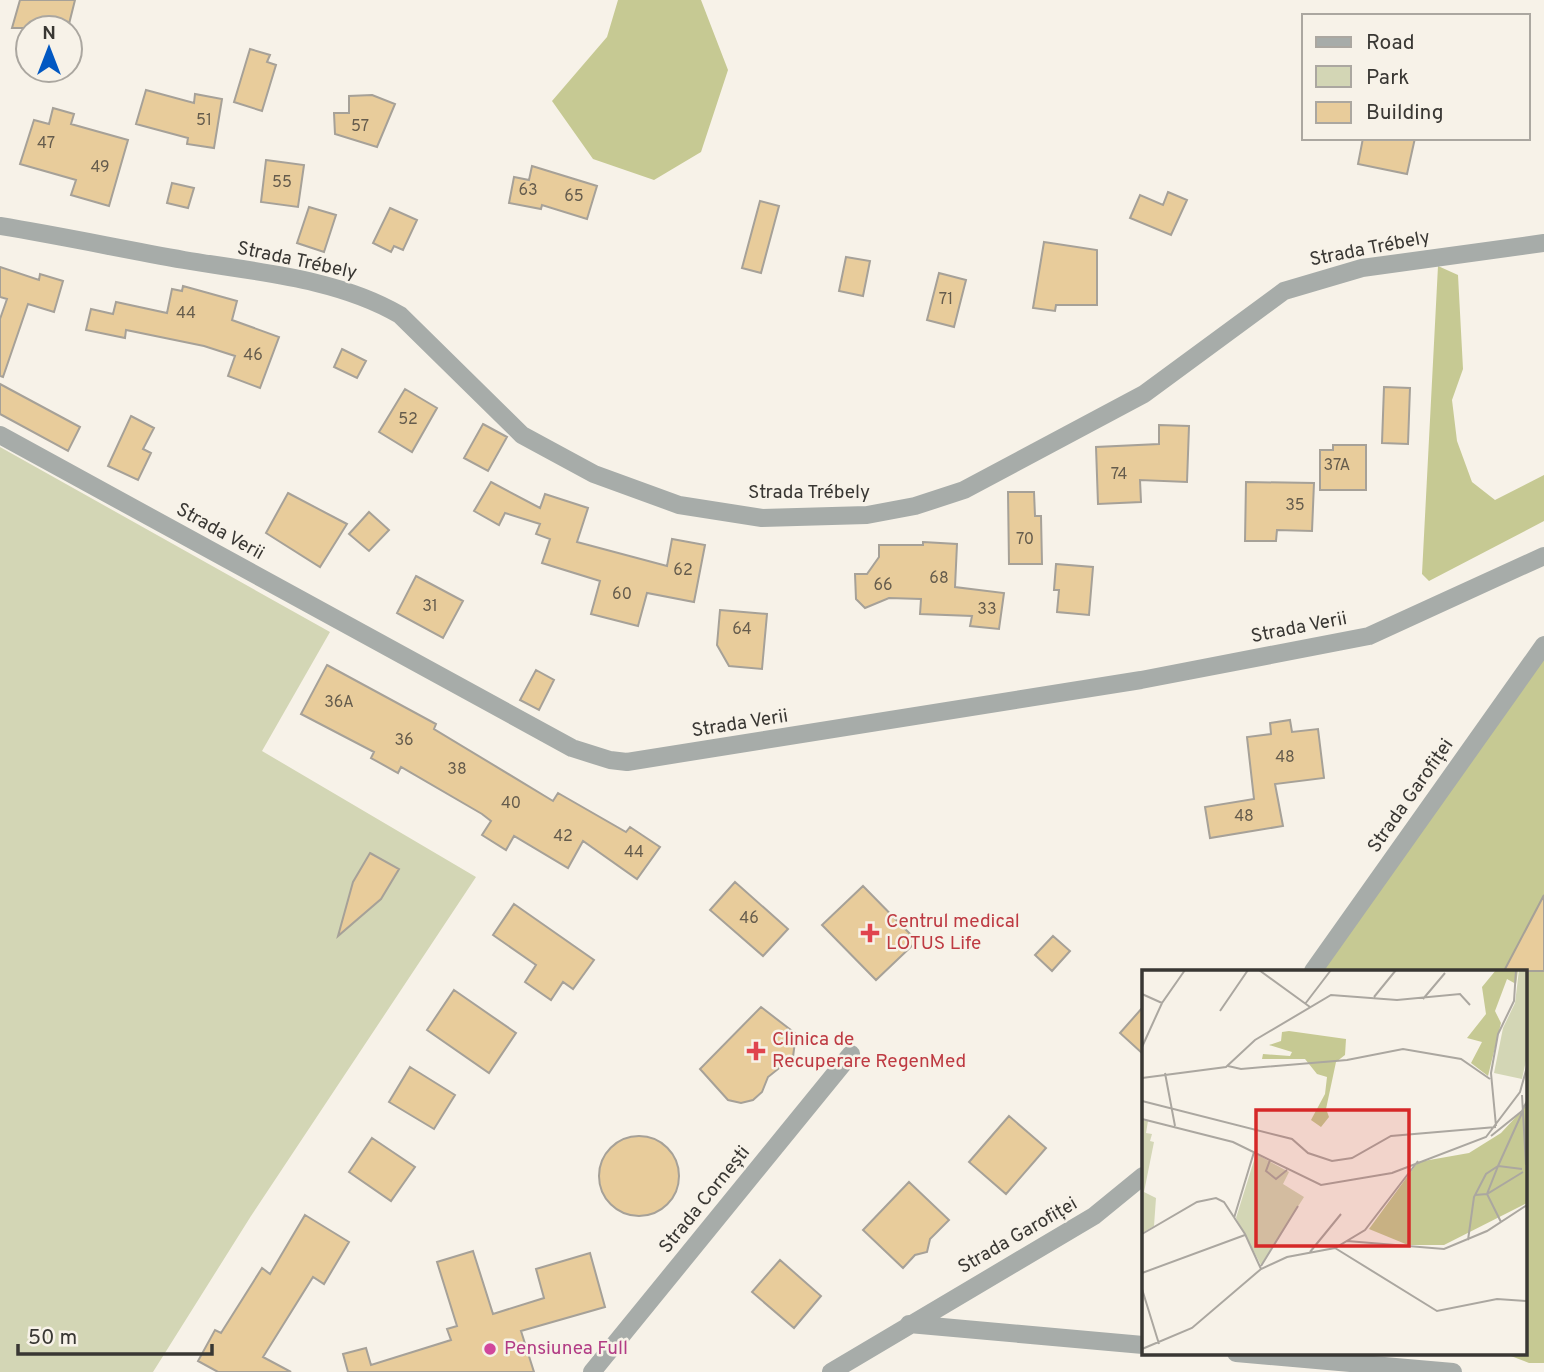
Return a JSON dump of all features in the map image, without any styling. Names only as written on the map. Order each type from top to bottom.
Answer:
[{"type":"street","name":"Strada Trébely","points":[[0,226],[274,276],[356,294],[400,315],[522,435],[594,474],[679,505],[762,518],[867,515],[915,506],[964,489],[1144,394],[1284,291],[1362,268],[1544,243]]},
{"type":"street","name":"Strada Verii","points":[[0,435],[572,748],[610,760],[627,762],[1141,680],[1369,636],[1544,556]]},
{"type":"street","name":"Strada Garofiței","points":[[1314,970],[1544,645]]},
{"type":"street","name":"Strada Cornești","points":[[592,1372],[850,1054]]},
{"type":"street","name":"Strada Garofiței","points":[[909,1324],[1094,1216],[1142,1177]]},
{"type":"street","points":[[831,1372],[909,1324],[1142,1345]]},
{"type":"street","points":[[1247,1354],[1453,1372]]},
{"type":"green space","points":[[618,0],[701,0],[728,70],[701,152],[654,180],[593,159],[552,101],[607,37]]},
{"type":"green space","points":[[1438,266],[1458,275],[1463,369],[1452,400],[1457,441],[1472,482],[1495,500],[1544,475],[1544,521],[1429,581],[1422,574]]},
{"type":"green space","points":[[0,447],[330,632],[262,751],[476,877],[251,1216],[153,1372],[0,1372]]},
{"type":"green space","points":[[1544,649],[1544,1363],[1529,1363],[1506,1354],[1526,1354],[1526,970],[1311,970]]},
{"type":"building","points":[[20,0],[75,0],[72,14],[16,14]]},
{"type":"building","points":[[250,49],[270,55],[267,62],[276,65],[262,111],[234,102]]},
{"type":"building","points":[[146,90],[194,103],[195,94],[222,99],[214,148],[187,144],[188,138],[136,124]]},
{"type":"building","points":[[372,95],[395,104],[377,147],[335,134],[334,113],[349,113],[349,96]]},
{"type":"building","points":[[53,108],[74,114],[71,124],[128,140],[109,206],[71,195],[76,180],[20,164],[34,120],[49,124]]},
{"type":"building","points":[[1363,140],[1415,140],[1407,174],[1358,164]]},
{"type":"building","points":[[266,160],[304,165],[298,207],[261,202]]},
{"type":"building","points":[[532,166],[597,186],[587,219],[542,205],[541,209],[509,203],[514,177],[529,180]]},
{"type":"building","points":[[172,183],[194,188],[188,208],[167,203]]},
{"type":"building","points":[[1168,192],[1187,200],[1171,235],[1130,218],[1140,195],[1163,205]]},
{"type":"building","points":[[760,201],[779,206],[761,273],[742,268]]},
{"type":"building","points":[[309,207],[336,215],[324,252],[297,243]]},
{"type":"building","points":[[390,208],[417,220],[403,250],[394,246],[391,252],[373,243]]},
{"type":"building","points":[[1044,242],[1097,250],[1097,305],[1056,305],[1055,311],[1033,308]]},
{"type":"building","points":[[846,257],[870,261],[863,296],[839,291]]},
{"type":"building","points":[[0,267],[39,280],[40,274],[63,281],[54,312],[28,304],[3,377],[0,376],[0,319],[7,299],[0,297]]},
{"type":"building","points":[[939,273],[966,280],[954,327],[927,320]]},
{"type":"building","points":[[183,286],[237,301],[232,320],[279,337],[260,388],[228,376],[235,356],[204,346],[126,330],[125,338],[86,330],[91,309],[113,314],[116,302],[167,313],[172,289],[182,291]]},
{"type":"building","points":[[342,349],[366,361],[357,378],[334,367]]},
{"type":"building","points":[[0,384],[80,427],[68,451],[0,414]]},
{"type":"building","points":[[1384,387],[1410,388],[1408,444],[1382,443]]},
{"type":"building","points":[[405,389],[437,408],[412,452],[379,432]]},
{"type":"building","points":[[131,416],[154,428],[143,449],[151,453],[138,480],[108,466]]},
{"type":"building","points":[[483,424],[507,437],[488,471],[464,458]]},
{"type":"building","points":[[1159,425],[1189,426],[1187,482],[1140,480],[1141,502],[1098,504],[1096,447],[1159,444]]},
{"type":"building","points":[[1333,445],[1366,445],[1366,490],[1320,490],[1320,450],[1333,450]]},
{"type":"building","points":[[491,482],[540,508],[545,494],[588,508],[577,542],[667,566],[672,539],[705,545],[694,602],[647,593],[638,626],[591,614],[600,581],[542,563],[550,539],[536,534],[540,524],[505,513],[499,525],[474,511]]},
{"type":"building","points":[[1246,482],[1314,483],[1312,531],[1277,530],[1276,541],[1245,541]]},
{"type":"building","points":[[1008,492],[1034,492],[1035,516],[1041,516],[1042,564],[1009,564]]},
{"type":"building","points":[[288,493],[347,524],[320,567],[266,533]]},
{"type":"building","points":[[369,512],[389,530],[369,551],[349,534]]},
{"type":"building","points":[[923,542],[957,544],[955,587],[1004,593],[999,629],[970,626],[972,616],[920,614],[921,599],[889,598],[865,608],[856,599],[855,574],[867,574],[879,557],[879,545],[923,545]]},
{"type":"building","points":[[1056,564],[1093,567],[1089,615],[1057,612],[1059,590],[1054,590]]},
{"type":"building","points":[[416,576],[463,601],[443,638],[397,613]]},
{"type":"building","points":[[720,610],[767,614],[762,669],[729,666],[717,645]]},
{"type":"building","points":[[327,665],[436,724],[434,729],[553,801],[558,793],[626,832],[630,827],[660,847],[637,879],[583,841],[568,868],[514,836],[506,850],[482,835],[491,821],[482,814],[401,767],[398,773],[371,758],[374,752],[301,714]]},
{"type":"building","points":[[536,670],[554,680],[539,710],[520,700]]},
{"type":"building","points":[[1290,720],[1292,732],[1318,729],[1324,778],[1275,784],[1283,826],[1210,838],[1205,807],[1254,799],[1247,737],[1271,734],[1270,723]]},
{"type":"building","points":[[370,853],[399,869],[381,899],[338,936],[353,882]]},
{"type":"building","points":[[735,882],[788,929],[763,956],[710,910]]},
{"type":"building","name":"Centrul medical LOTUS Life","points":[[863,886],[917,941],[876,980],[822,925]]},
{"type":"building","points":[[1544,895],[1544,971],[1505,970]]},
{"type":"building","points":[[514,904],[594,960],[573,989],[563,982],[551,1000],[525,982],[536,965],[493,935]]},
{"type":"building","points":[[1053,936],[1070,951],[1052,971],[1035,955]]},
{"type":"building","points":[[454,990],[516,1033],[489,1073],[427,1030]]},
{"type":"building","name":"Clinica de Recuperare RegenMed","points":[[761,1007],[796,1034],[793,1057],[768,1077],[762,1092],[753,1100],[741,1103],[728,1100],[700,1069]]},
{"type":"building","points":[[1142,1008],[1142,1053],[1120,1033]]},
{"type":"building","points":[[410,1067],[455,1095],[434,1129],[389,1102]]},
{"type":"building","points":[[1009,1116],[1046,1148],[1006,1194],[969,1162]]},
{"type":"building","points":[[639,1136],[654,1139],[667,1148],[676,1161],[679,1176],[676,1191],[667,1204],[654,1213],[639,1216],[624,1213],[611,1204],[602,1191],[599,1176],[602,1161],[611,1148],[624,1139]]},
{"type":"building","points":[[372,1138],[415,1167],[391,1201],[349,1172]]},
{"type":"building","points":[[909,1182],[949,1220],[930,1239],[927,1252],[915,1255],[903,1268],[863,1230]]},
{"type":"building","points":[[305,1215],[349,1242],[324,1284],[313,1277],[263,1357],[291,1372],[218,1372],[198,1361],[215,1330],[221,1333],[262,1268],[270,1274]]},
{"type":"building","points":[[473,1251],[493,1314],[544,1298],[536,1269],[590,1253],[605,1307],[521,1331],[534,1372],[348,1372],[343,1354],[366,1348],[371,1365],[451,1340],[447,1329],[457,1326],[437,1262]]},
{"type":"building","points":[[780,1260],[821,1296],[794,1328],[752,1292]]},
{"type":"place","name":"Centrul medical LOTUS Life","points":[[870,933]]},
{"type":"place","name":"Clinica de Recuperare RegenMed","points":[[756,1051]]},
{"type":"place","name":"Pensiunea Full","points":[[490,1349]]}]
